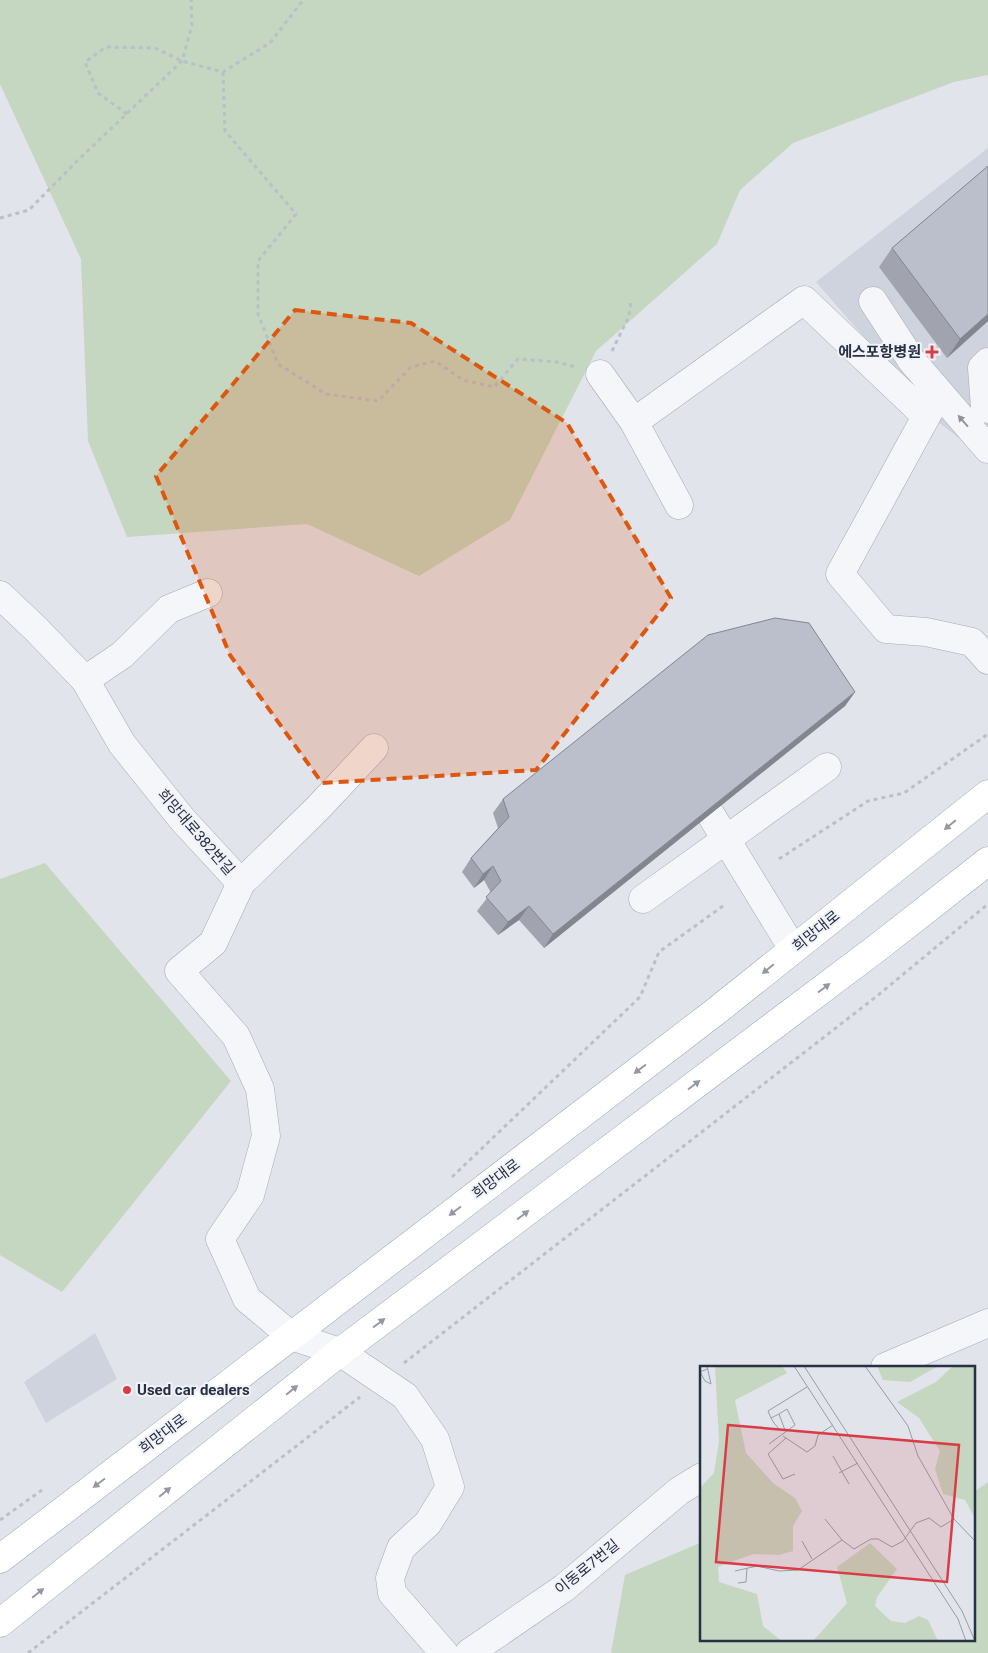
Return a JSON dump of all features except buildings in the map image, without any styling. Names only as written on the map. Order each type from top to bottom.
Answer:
[{"type":"main road","name":"희망대로","points":[[0,1559],[715,1012],[988,794]]},
{"type":"main road","points":[[0,1623],[340,1352],[869,954],[988,862]]},
{"type":"street","points":[[634,422],[804,300],[988,449]]},
{"type":"street","points":[[873,301],[912,361],[932,405]]},
{"type":"street","points":[[988,362],[982,368],[985,408],[988,409]]},
{"type":"street","points":[[600,374],[634,422],[679,505]]},
{"type":"street","points":[[932,405],[840,574],[886,629],[926,632],[972,642],[988,660]]},
{"type":"street","points":[[85,680],[122,655],[168,609],[208,594]]},
{"type":"street","name":"희망대로382번길","points":[[0,595],[85,680],[122,744],[182,819],[241,883],[213,943],[179,971],[236,1036],[260,1088],[266,1136],[250,1195],[220,1239],[247,1299],[291,1336]]},
{"type":"street","points":[[241,883],[317,809],[374,748]]},
{"type":"street","points":[[643,899],[827,767]]},
{"type":"street","points":[[710,815],[793,949]]},
{"type":"street","points":[[887,1366],[988,1323]]},
{"type":"street","points":[[291,1336],[340,1352],[405,1396],[436,1439],[450,1487],[428,1523],[401,1548],[390,1578],[392,1593],[444,1653]]},
{"type":"street","name":"이동로7번길","points":[[469,1653],[564,1588],[679,1491],[700,1478]]},
{"type":"path","points":[[0,218],[29,210],[76,162],[182,61],[192,25],[191,0]]},
{"type":"path","points":[[126,114],[98,93],[85,62],[106,47],[154,48],[182,61],[223,72],[270,43],[303,0]]},
{"type":"path","points":[[223,72],[225,131],[296,214],[258,260],[258,314],[278,364],[326,394],[378,401],[411,367],[435,361],[463,380],[494,387],[518,359],[557,362],[600,374],[629,316],[631,301]]},
{"type":"path","points":[[779,859],[868,801],[904,793],[988,734]]},
{"type":"path","points":[[28,1653],[877,996],[988,904]]},
{"type":"path","points":[[449,1179],[640,996],[659,952],[723,906]]},
{"type":"highlighted area","points":[[295,310],[411,323],[567,423],[671,598],[536,770],[322,783],[230,655],[156,476]]},
{"type":"shaded area","name":"에스포항병원","points":[[988,148],[988,460],[938,422],[816,282]]},
{"type":"shaded area","points":[[95,1333],[117,1379],[46,1423],[24,1382]]},
{"type":"green space","points":[[0,0],[988,0],[988,75],[954,82],[793,143],[740,190],[717,244],[596,351],[510,520],[419,576],[307,524],[127,537],[88,441],[81,259],[0,84]]},
{"type":"green space","points":[[45,863],[231,1081],[62,1292],[0,1255],[0,879]]},
{"type":"green space","points":[[988,1482],[988,1653],[611,1653],[625,1575],[700,1543],[700,1640],[976,1640],[976,1491]]},
{"type":"place","name":"에스포항병원","points":[[932,352]]},
{"type":"place","name":"Used car dealers","points":[[127,1390]]}]
